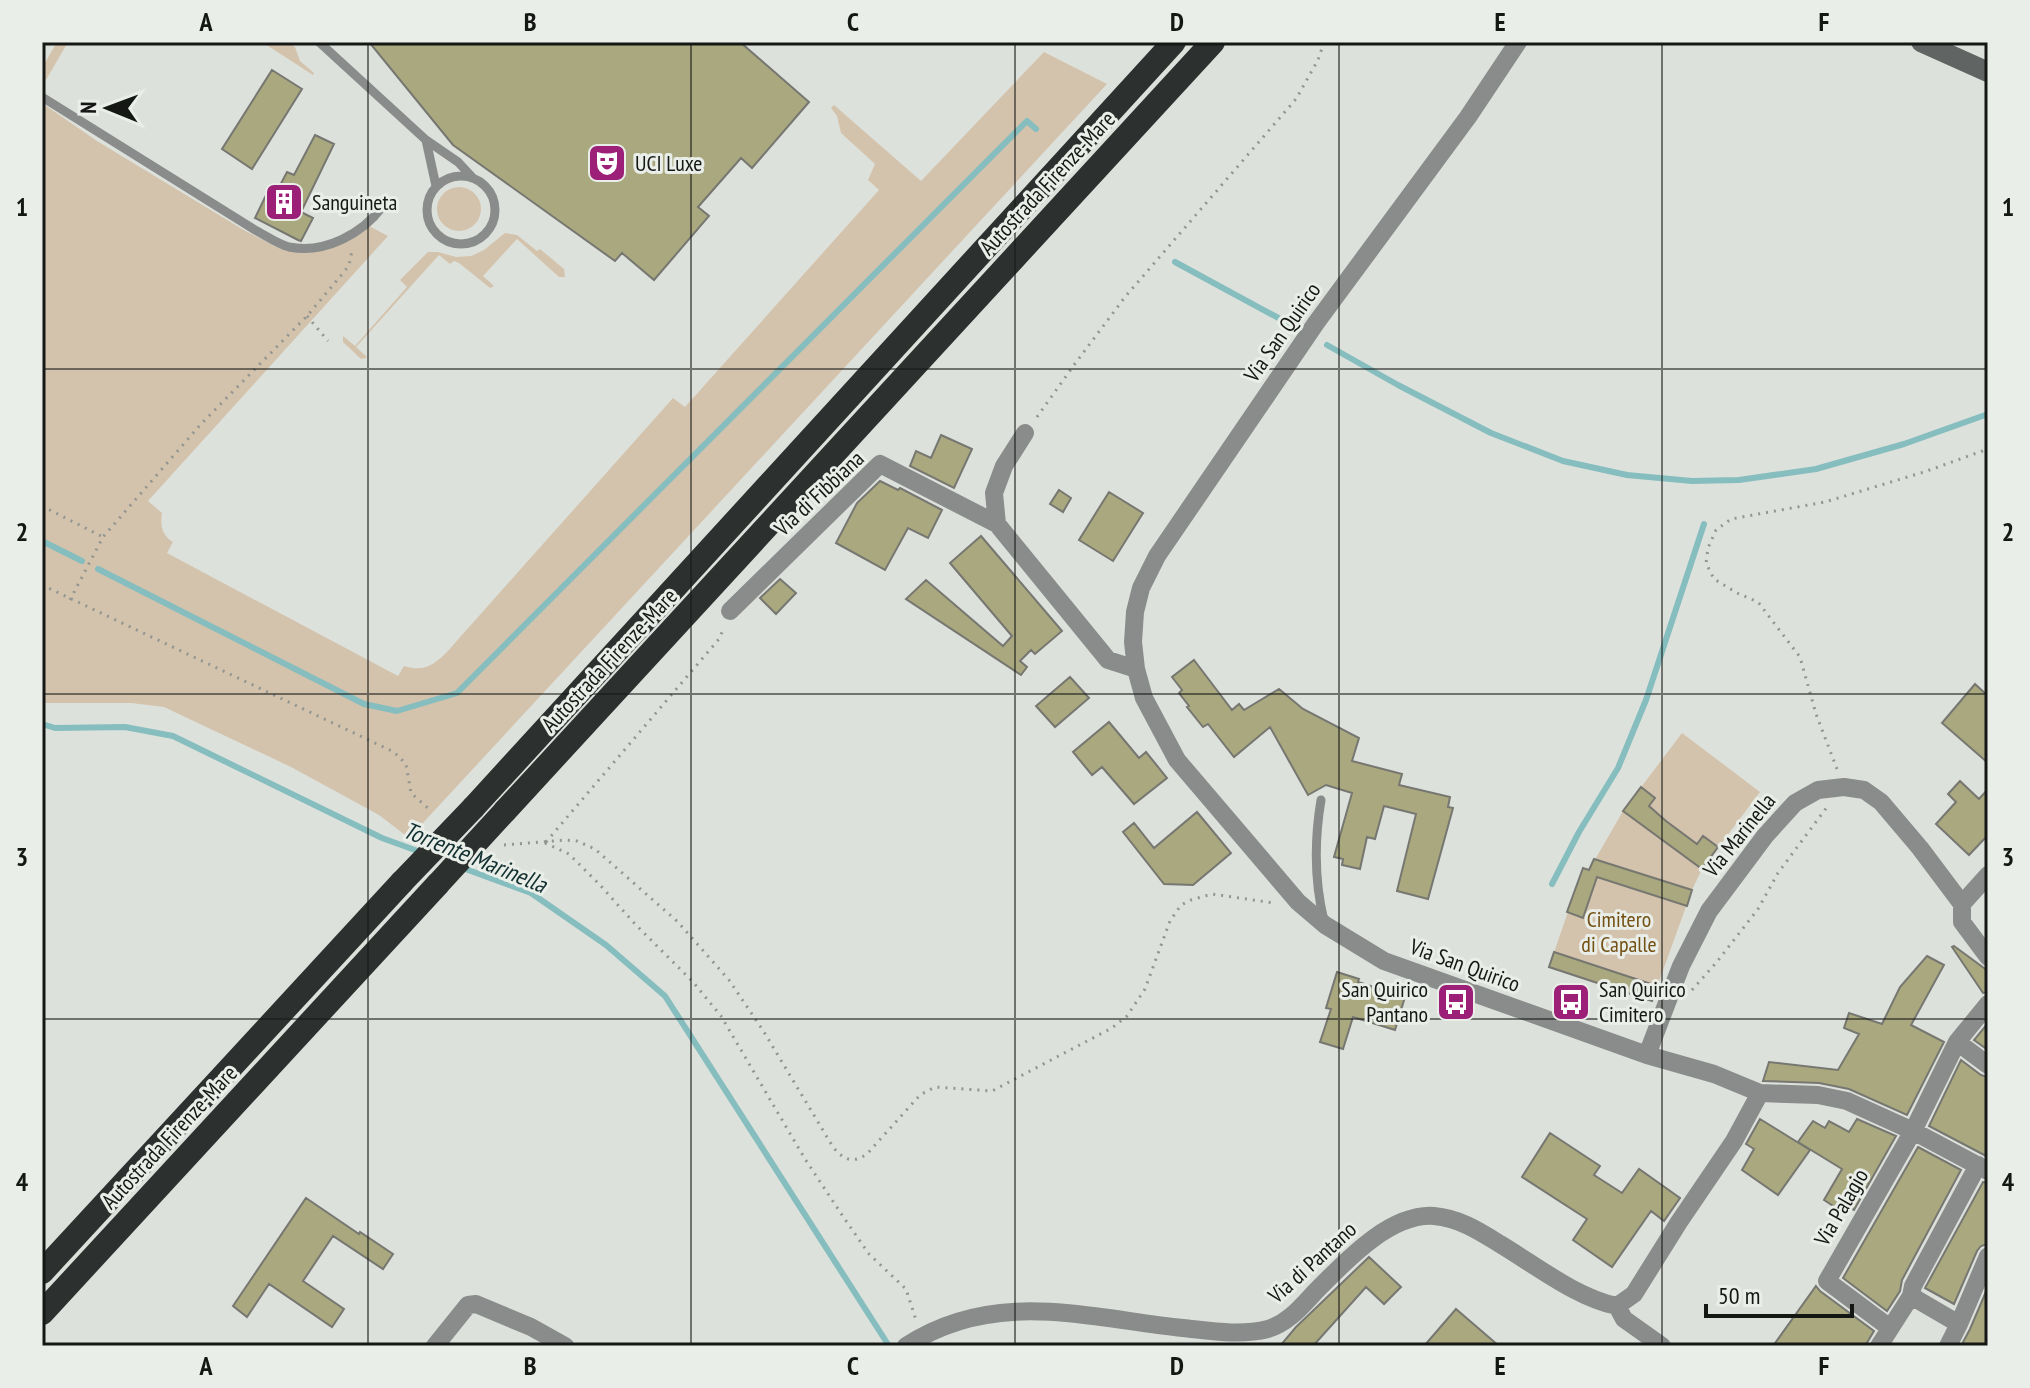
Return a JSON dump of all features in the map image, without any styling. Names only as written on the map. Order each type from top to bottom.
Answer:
[{"type":"highway","name":"Autostrada Firenze-Mare","points":[[42,1272],[473,808],[1174,42]]},
{"type":"highway","name":"Autostrada Firenze-Mare","points":[[42,1313],[1213,42]]},
{"type":"main road","points":[[1921,42],[1988,72]]},
{"type":"street","name":"Via San Quirico","points":[[1518,42],[1468,117],[1316,323],[1157,556],[1141,588],[1135,612],[1133,642],[1144,698],[1177,760],[1298,902],[1325,925],[1384,961],[1647,1055],[1714,1074],[1760,1093],[1818,1095],[1847,1101],[1983,1168]]},
{"type":"street","points":[[1025,433],[1004,466],[994,493],[997,524],[1108,660],[1136,669]]},
{"type":"street","name":"Via di Fibbiana","points":[[730,611],[880,464],[997,524]]},
{"type":"street","points":[[1837,788],[1864,790],[1881,802],[1962,904],[1962,922],[1988,957]]},
{"type":"street","name":"Via Marinella","points":[[1647,1055],[1681,966],[1709,911],[1765,836],[1795,803],[1818,790],[1837,788]]},
{"type":"street","points":[[1962,904],[1988,875]]},
{"type":"street","points":[[1913,1131],[1957,1042],[1988,1004]]},
{"type":"street","points":[[1957,1042],[1988,1065]]},
{"type":"street","points":[[1662,1346],[1624,1319],[1617,1306],[1634,1294],[1734,1141],[1760,1093]]},
{"type":"street","name":"Via Palagio","points":[[1890,1328],[1827,1281],[1913,1131]]},
{"type":"street","points":[[1878,1346],[1911,1296],[1941,1231],[1983,1168]]},
{"type":"street","name":"Via di Pantano","points":[[914,1341],[958,1322],[995,1313],[1030,1310],[1221,1332],[1270,1328],[1292,1317],[1339,1268],[1381,1232],[1411,1218],[1432,1216],[1455,1219],[1589,1298],[1617,1306]]},
{"type":"street","points":[[1948,1346],[1988,1256]]},
{"type":"street","points":[[1911,1296],[1959,1324]]},
{"type":"street","points":[[435,1346],[468,1305],[476,1304],[531,1327],[565,1346]]},
{"type":"lane","points":[[319,42],[426,140],[458,162],[488,189],[494,217],[491,226],[484,234],[466,243],[445,240],[430,226],[427,215],[430,195],[443,180],[462,175],[472,177]]},
{"type":"lane","points":[[42,97],[247,225],[289,247],[334,244],[376,216],[383,206]]},
{"type":"lane","points":[[426,140],[436,186]]},
{"type":"lane","points":[[1321,800],[1315,835],[1317,893],[1325,925]]},
{"type":"path","points":[[1025,433],[1125,297],[1296,99],[1318,60],[1324,42]]},
{"type":"path","points":[[70,600],[103,537],[201,424],[307,316],[349,265],[352,251],[348,237]]},
{"type":"path","points":[[307,316],[328,341]]},
{"type":"path","points":[[1689,994],[1758,909],[1778,873],[1820,818],[1837,788],[1837,769],[1816,714],[1800,657],[1758,602],[1714,579],[1706,563],[1708,548],[1716,530],[1731,519],[1825,502],[1988,449]]},
{"type":"path","points":[[42,506],[103,537]]},
{"type":"path","points":[[42,585],[394,752],[406,764],[411,793],[429,809]]},
{"type":"path","points":[[545,843],[719,639],[730,611]]},
{"type":"path","points":[[504,845],[577,841],[595,849],[678,922],[729,980],[833,1147],[842,1157],[852,1161],[867,1154],[920,1095],[935,1087],[992,1091],[1112,1028],[1127,1016],[1145,989],[1170,921],[1181,905],[1212,894],[1272,902],[1284,908]]},
{"type":"path","points":[[545,843],[569,854],[693,982],[721,1016],[805,1159],[844,1218],[869,1254],[906,1289],[914,1341]]},
{"type":"green space","points":[[57,42],[68,42],[46,80],[42,77],[42,68]]},
{"type":"green space","points":[[262,42],[287,42],[295,47],[300,61],[313,75]]},
{"type":"green space","points":[[1044,52],[1107,84],[409,838],[379,815],[291,767],[164,707],[131,703],[42,703],[42,103],[97,141],[276,247],[311,251],[369,226],[388,236],[148,501],[162,513],[163,530],[173,542],[167,553],[398,676],[404,666],[427,667],[446,653],[673,398],[685,407],[879,190],[868,180],[875,164],[841,133],[837,116],[831,108],[834,105],[921,181]]},
{"type":"green space","points":[[459,187],[474,194],[481,209],[474,224],[459,231],[444,224],[437,209],[444,194]]},
{"type":"green space","points":[[505,233],[517,235],[537,251],[540,249],[564,269],[565,277],[559,277],[517,239],[483,276],[494,286],[490,288],[459,263],[454,261],[450,264],[439,255],[356,347],[366,358],[361,359],[343,342],[343,336],[355,346],[407,287],[400,280],[428,252],[471,256]]},
{"type":"green space","name":"Cimitero di Capalle","points":[[1682,733],[1760,792],[1702,869],[1652,1001],[1549,967],[1583,868],[1589,870],[1623,811]]},
{"type":"building","name":"UCI Luxe","points":[[369,42],[740,42],[809,102],[752,168],[741,158],[698,207],[709,216],[654,280],[622,253],[615,261],[453,145]]},
{"type":"building","points":[[272,70],[302,89],[252,169],[222,149]]},
{"type":"building","name":"Sanguineta","points":[[315,135],[334,144],[301,212],[313,218],[301,241],[255,218],[269,189],[276,193],[287,172],[294,175]]},
{"type":"building","points":[[941,435],[972,449],[954,488],[910,466],[916,451],[931,458]]},
{"type":"building","points":[[880,481],[942,510],[928,538],[908,528],[885,570],[836,543],[857,503]]},
{"type":"building","points":[[1059,490],[1071,498],[1063,512],[1050,504]]},
{"type":"building","points":[[1109,492],[1143,513],[1113,561],[1079,540]]},
{"type":"building","points":[[981,536],[1062,631],[1035,654],[1031,650],[1020,661],[1027,667],[1021,675],[906,599],[926,580],[1003,646],[1012,636],[950,563]]},
{"type":"building","points":[[780,579],[796,593],[776,614],[760,598]]},
{"type":"building","points":[[1194,660],[1232,710],[1239,704],[1244,710],[1279,689],[1303,709],[1359,738],[1352,761],[1402,774],[1399,785],[1450,797],[1448,807],[1453,808],[1428,899],[1397,891],[1416,814],[1384,806],[1375,839],[1367,837],[1360,869],[1342,865],[1343,859],[1334,857],[1352,793],[1326,785],[1308,795],[1270,727],[1234,757],[1208,724],[1203,727],[1187,707],[1179,693],[1182,690],[1172,677]]},
{"type":"building","points":[[1070,677],[1089,698],[1055,727],[1036,706]]},
{"type":"building","points":[[1975,684],[1988,696],[1988,763],[1942,723]]},
{"type":"building","points":[[1109,722],[1139,758],[1146,752],[1167,778],[1134,804],[1102,767],[1092,775],[1073,752]]},
{"type":"building","points":[[1960,781],[1979,799],[1988,789],[1988,835],[1969,855],[1936,824],[1956,802],[1948,794]]},
{"type":"building","points":[[1641,787],[1655,798],[1649,806],[1666,821],[1697,844],[1703,836],[1718,847],[1702,869],[1623,811]]},
{"type":"building","points":[[1197,812],[1231,853],[1193,885],[1164,884],[1123,832],[1134,823],[1154,848]]},
{"type":"building","points":[[1594,859],[1692,890],[1687,906],[1597,877],[1583,918],[1567,912],[1583,868],[1589,870]]},
{"type":"building","points":[[1954,946],[1988,971],[1988,992],[1983,993]]},
{"type":"building","points":[[1554,952],[1657,986],[1652,1001],[1549,967]]},
{"type":"building","points":[[1927,956],[1944,965],[1911,1025],[1944,1042],[1907,1115],[1849,1089],[1819,1083],[1763,1081],[1769,1062],[1838,1070],[1859,1034],[1844,1028],[1849,1013],[1882,1024],[1900,987]]},
{"type":"building","points":[[1337,972],[1405,997],[1395,1030],[1353,1017],[1343,1049],[1320,1042],[1331,1009],[1326,1008]]},
{"type":"building","points":[[1988,1023],[1988,1050],[1974,1040]]},
{"type":"building","points":[[1961,1060],[1988,1077],[1988,1157],[1929,1126]]},
{"type":"building","points":[[1760,1119],[1810,1150],[1778,1195],[1742,1170],[1754,1149],[1746,1144]]},
{"type":"building","points":[[1857,1119],[1896,1136],[1854,1210],[1844,1205],[1841,1211],[1824,1200],[1842,1169],[1798,1142],[1813,1121],[1825,1128],[1829,1121],[1849,1132]]},
{"type":"building","points":[[1550,1133],[1600,1166],[1594,1175],[1622,1193],[1639,1169],[1680,1198],[1664,1221],[1651,1211],[1612,1267],[1573,1240],[1587,1219],[1522,1177]]},
{"type":"building","points":[[1918,1147],[1961,1170],[1887,1311],[1843,1278]]},
{"type":"building","points":[[1983,1182],[1988,1183],[1988,1244],[1977,1251],[1954,1304],[1925,1288]]},
{"type":"building","points":[[306,1198],[393,1254],[383,1269],[333,1236],[303,1281],[344,1309],[332,1327],[269,1284],[247,1317],[233,1306]]},
{"type":"building","points":[[1369,1257],[1401,1287],[1384,1304],[1366,1287],[1313,1346],[1280,1346],[1296,1327]]},
{"type":"building","points":[[1816,1286],[1874,1331],[1865,1346],[1773,1346]]},
{"type":"building","points":[[1988,1287],[1988,1346],[1961,1346],[1970,1329]]},
{"type":"building","points":[[1456,1309],[1499,1346],[1424,1346]]},
{"type":"waterway","points":[[98,569],[364,704],[397,711],[457,693],[1027,121],[1036,129]]},
{"type":"waterway","points":[[1175,262],[1295,327]]},
{"type":"waterway","points":[[1327,345],[1491,433],[1563,461],[1627,475],[1692,481],[1739,480],[1816,469],[1904,444],[1988,414]]},
{"type":"waterway","points":[[1552,884],[1618,768],[1646,700],[1704,524]]},
{"type":"waterway","points":[[42,541],[82,561]]},
{"type":"waterway","name":"Torrente Marinella","points":[[42,724],[55,728],[125,727],[173,736],[382,838],[423,853]]},
{"type":"waterway","name":"Torrente Marinella","points":[[460,867],[531,893],[606,945],[665,996],[889,1346]]},
{"type":"place","name":"UCI Luxe","points":[[607,163]]},
{"type":"place","name":"Sanguineta","points":[[284,202]]},
{"type":"place","name":"San Quirico Pantano","points":[[1456,1002]]},
{"type":"place","name":"San Quirico Cimitero","points":[[1571,1002]]}]
